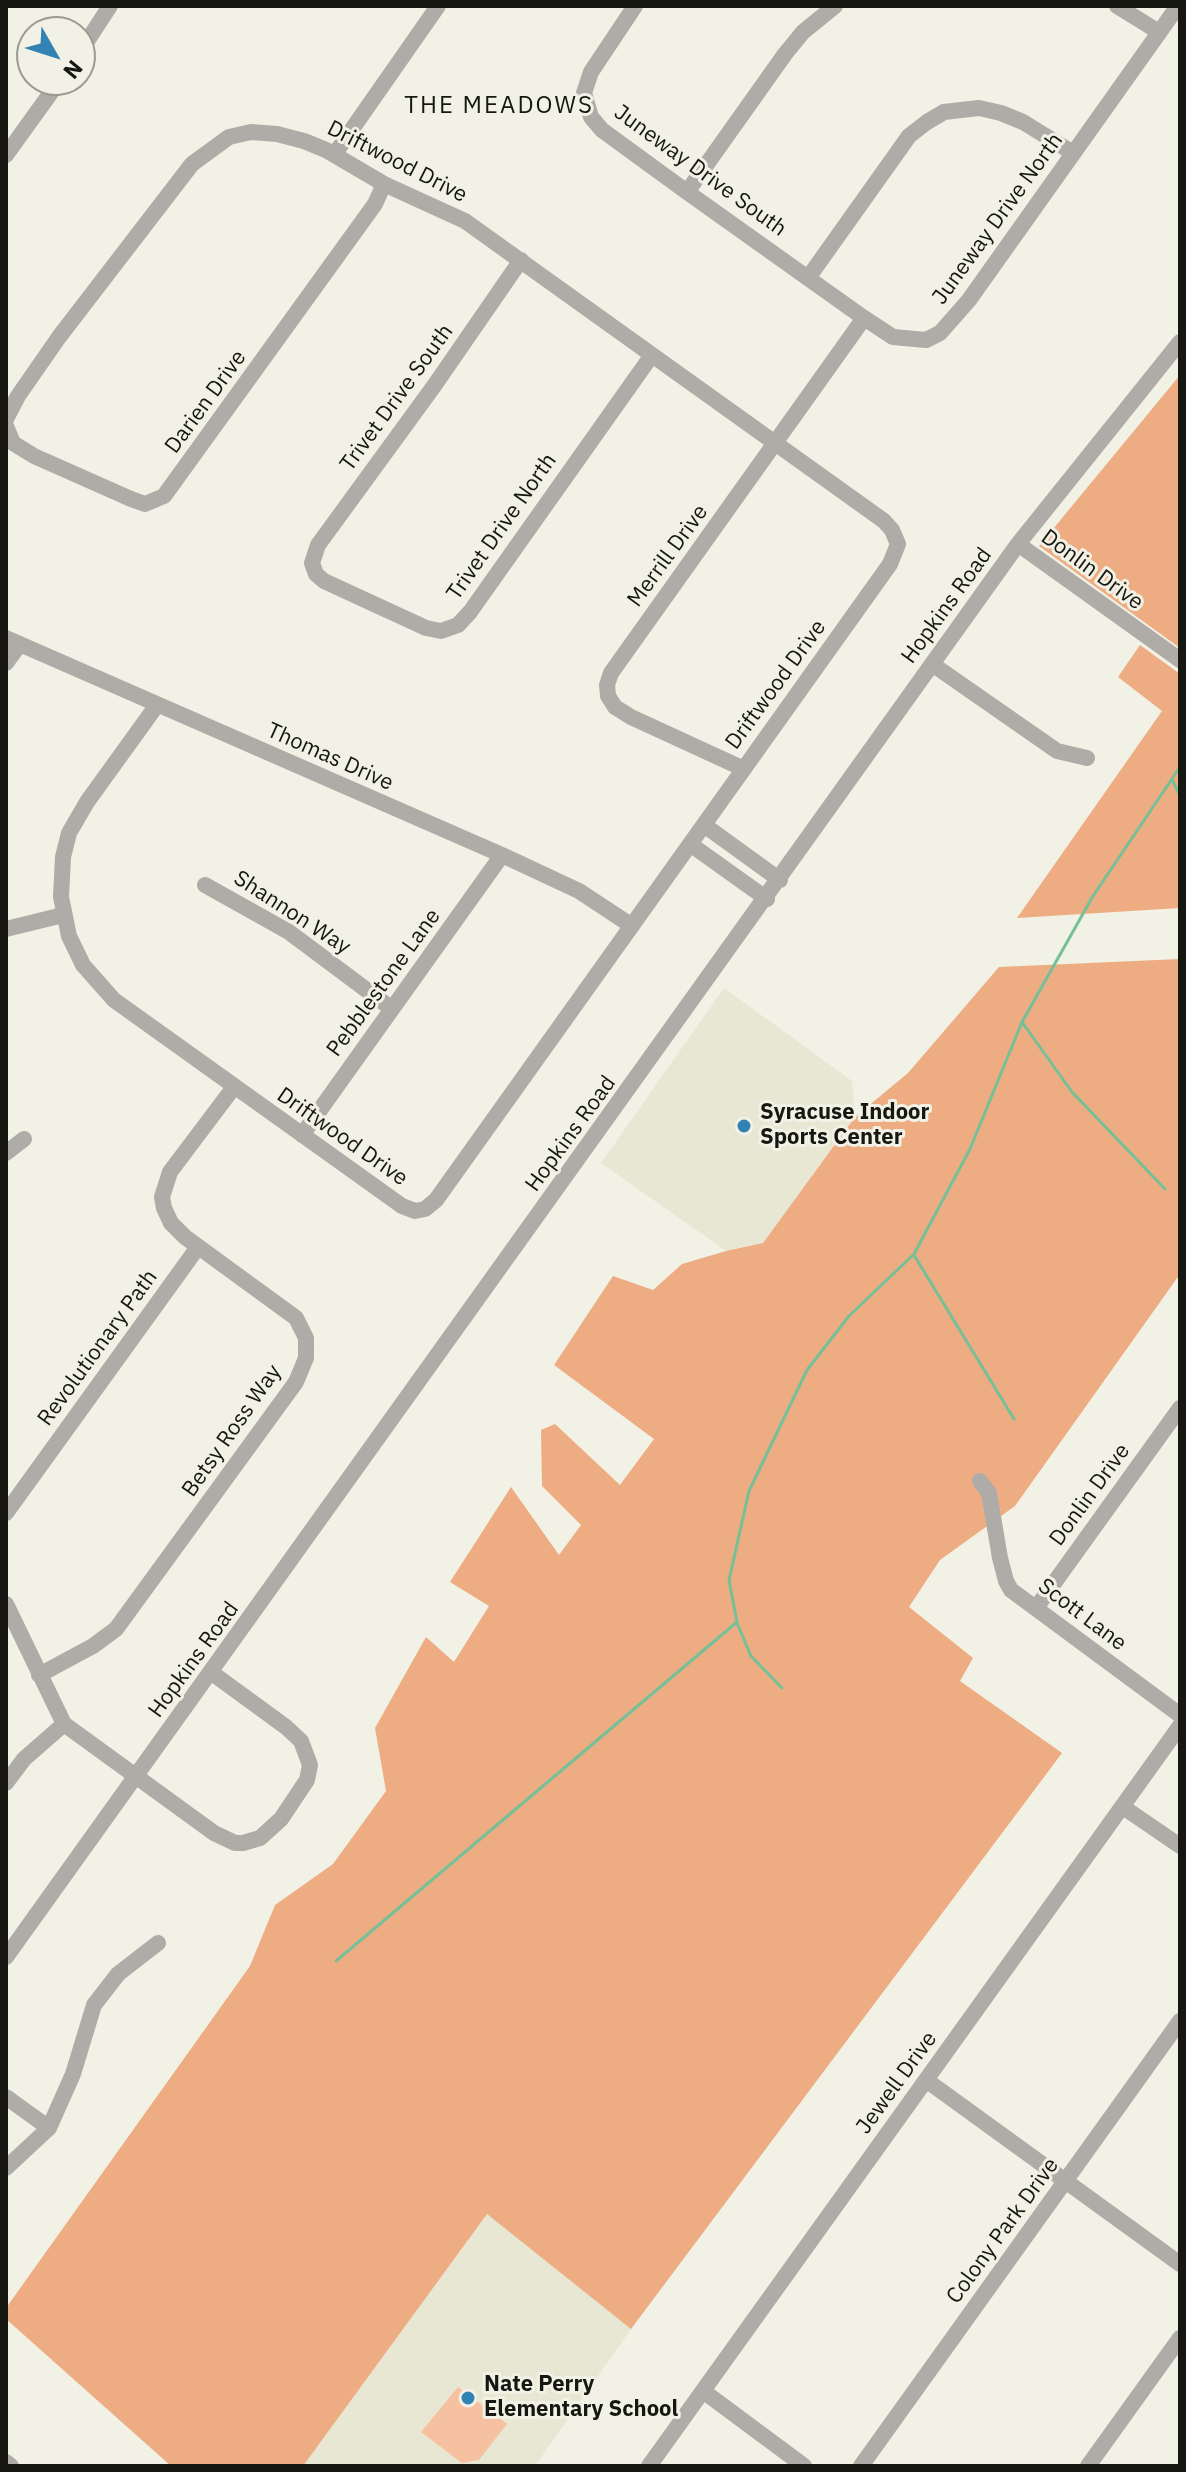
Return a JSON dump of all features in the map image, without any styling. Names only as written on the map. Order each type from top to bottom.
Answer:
[{"type":"street","points":[[96,27],[110,6]]},
{"type":"street","points":[[334,155],[438,6]]},
{"type":"street","name":"Juneway Drive South","points":[[635,6],[591,72],[584,93],[591,117],[602,130],[808,278]]},
{"type":"street","points":[[687,192],[785,54],[803,32],[835,6]]},
{"type":"street","points":[[1117,6],[1159,32]]},
{"type":"street","name":"Juneway Drive North","points":[[808,278],[893,337],[926,340],[940,333],[969,300],[1178,6]]},
{"type":"street","points":[[6,155],[48,96]]},
{"type":"street","points":[[808,278],[909,136],[944,112],[979,108],[1001,113],[1023,122],[1073,153]]},
{"type":"street","name":"Driftwood Drive","points":[[6,419],[18,396],[59,337],[192,164],[217,143],[251,132],[277,134],[304,141],[384,184],[465,221],[884,521],[898,544],[890,564],[436,1200],[425,1209],[415,1211],[402,1206],[234,1087],[101,987],[83,965],[63,915],[60,877],[69,833],[87,802],[157,705]]},
{"type":"street","name":"Darien Drive","points":[[6,428],[13,443],[34,456],[131,499],[145,504],[164,496],[375,204],[384,184]]},
{"type":"street","name":"Trivet Drive South","points":[[312,563],[318,545],[521,260]]},
{"type":"street","name":"Merrill Drive","points":[[744,769],[631,717],[615,707],[608,696],[607,685],[611,673],[864,318]]},
{"type":"street","name":"Hopkins Road","points":[[6,1957],[767,899],[1018,544],[1180,342]]},
{"type":"street","name":"Trivet Drive North","points":[[312,563],[316,574],[324,581],[426,628],[441,631],[458,625],[652,355]]},
{"type":"street","name":"Donlin Drive","points":[[1018,544],[1180,660]]},
{"type":"street","points":[[6,663],[13,641]]},
{"type":"street","name":"Thomas Drive","points":[[13,641],[502,855],[579,891],[632,926]]},
{"type":"street","points":[[932,664],[1057,751],[1087,758]]},
{"type":"street","points":[[704,825],[780,880]]},
{"type":"street","points":[[690,844],[767,899]]},
{"type":"street","name":"Pebblestone Lane","points":[[302,1135],[502,855]]},
{"type":"street","name":"Shannon Way","points":[[205,885],[289,932],[392,1009]]},
{"type":"street","points":[[6,929],[63,915]]},
{"type":"street","name":"Betsy Ross Way","points":[[39,1675],[93,1646],[116,1629],[296,1382],[306,1358],[306,1338],[296,1318],[198,1247],[171,1223],[164,1208],[162,1197],[170,1172],[234,1087]]},
{"type":"street","points":[[6,1153],[24,1139]]},
{"type":"street","name":"Revolutionary Path","points":[[6,1513],[198,1247]]},
{"type":"street","name":"Donlin Drive","points":[[1036,1608],[1180,1408]]},
{"type":"street","name":"Scott Lane","points":[[980,1481],[989,1493],[1006,1581],[1011,1590],[1180,1715]]},
{"type":"street","points":[[6,1604],[64,1724],[214,1833],[235,1843],[260,1838],[281,1819],[307,1780],[310,1765],[304,1747],[286,1727],[212,1673]]},
{"type":"street","points":[[6,1783],[24,1759],[64,1724]]},
{"type":"street","name":"Jewell Drive","points":[[649,2466],[1180,1726]]},
{"type":"street","points":[[1123,1807],[1180,1846]]},
{"type":"street","points":[[6,2168],[49,2128],[73,2074],[94,2005],[118,1974],[158,1943]]},
{"type":"street","name":"Colony Park Drive","points":[[861,2466],[1180,2021]]},
{"type":"street","points":[[926,2080],[1180,2264]]},
{"type":"street","points":[[6,2097],[49,2128]]},
{"type":"street","points":[[1088,2466],[1180,2338]]},
{"type":"street","points":[[703,2391],[804,2466]]},
{"type":"street","points":[[6,2462],[11,2466]]},
{"type":"shaded area","points":[[1180,375],[1180,648],[1039,546]]},
{"type":"shaded area","points":[[1140,645],[1180,674],[1180,908],[1017,918],[1162,711],[1118,677]]},
{"type":"shaded area","points":[[1180,959],[1180,1274],[1015,1506],[940,1560],[909,1607],[973,1658],[960,1681],[1062,1753],[631,2329],[487,2214],[303,2466],[171,2466],[6,2319],[6,2308],[250,1966],[275,1905],[333,1864],[386,1791],[375,1728],[426,1637],[454,1662],[489,1606],[450,1582],[511,1487],[559,1555],[581,1525],[542,1486],[541,1430],[555,1424],[620,1485],[654,1439],[554,1365],[613,1276],[653,1290],[682,1264],[763,1243],[855,1117],[908,1073],[999,967]]},
{"type":"shaded area","points":[[724,988],[852,1081],[855,1117],[763,1243],[726,1251],[601,1163]]},
{"type":"shaded area","name":"Nate Perry Elementary School","points":[[487,2213],[631,2329],[535,2466],[303,2466]]},
{"type":"shaded area","points":[[458,2387],[507,2424],[479,2460],[462,2463],[421,2432]]},
{"type":"waterway","points":[[336,1961],[737,1622],[729,1580],[749,1491],[807,1370],[849,1316],[914,1254],[970,1149],[1022,1022],[1093,896],[1180,767]]},
{"type":"waterway","points":[[1172,779],[1180,796]]},
{"type":"waterway","points":[[1022,1022],[1072,1092],[1165,1189]]},
{"type":"waterway","points":[[914,1255],[1014,1419]]},
{"type":"waterway","points":[[737,1623],[751,1656],[782,1688]]},
{"type":"place","name":"Syracuse Indoor Sports Center","points":[[744,1126]]},
{"type":"place","name":"Nate Perry Elementary School","points":[[468,2398]]},
{"type":"district","name":"THE MEADOWS","points":[[499,106]]}]
